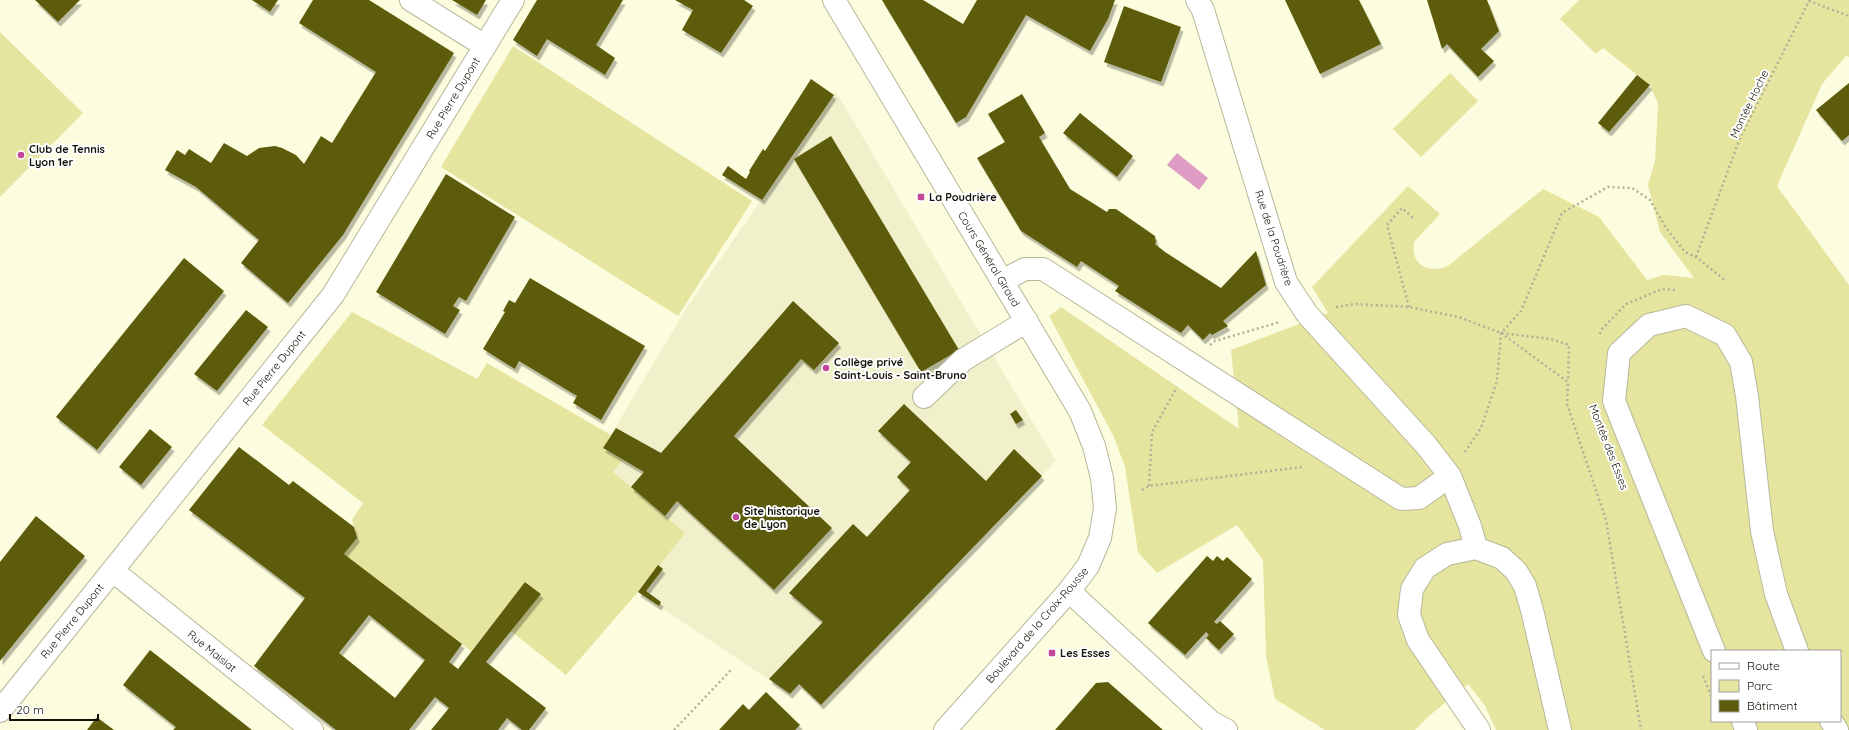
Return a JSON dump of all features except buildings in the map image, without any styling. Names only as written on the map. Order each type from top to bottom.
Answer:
[{"type":"street","points":[[411,0],[484,46]]},
{"type":"street","name":"Rue Pierre Dupont","points":[[0,711],[332,295],[513,0]]},
{"type":"street","name":"Cours Général Giraud","points":[[834,0],[1080,411],[1094,446],[1102,478],[1104,508]]},
{"type":"street","name":"Rue de la Poudrière","points":[[1197,0],[1203,10],[1286,282],[1307,314],[1426,445],[1450,476],[1470,526],[1476,548]]},
{"type":"street","points":[[1002,281],[1025,269],[1043,269],[1401,498],[1419,498],[1450,476]]},
{"type":"street","name":"Montée des Esses","points":[[1714,650],[1614,401],[1619,353],[1648,325],[1686,316],[1725,335],[1741,362],[1747,396],[1762,532],[1776,594],[1797,650]]},
{"type":"street","points":[[924,397],[963,360],[1027,321]]},
{"type":"street","name":"Boulevard de la Croix-Rousse","points":[[945,730],[1069,591],[1088,566],[1100,538],[1104,508]]},
{"type":"street","points":[[1479,730],[1418,640],[1409,615],[1412,589],[1425,568],[1447,554],[1476,548],[1502,558],[1516,571],[1525,586],[1560,730]]},
{"type":"street","name":"Rue Maisiat","points":[[113,571],[312,730]]},
{"type":"street","points":[[1069,591],[1211,722],[1226,730]]},
{"type":"path","name":"Montée Hoche","points":[[1696,257],[1740,138],[1809,1],[1849,16]]},
{"type":"path","points":[[1450,476],[1481,428],[1497,381],[1501,333],[1521,311],[1562,213],[1608,187],[1632,188],[1650,200],[1666,228],[1685,252],[1696,257],[1726,281]]},
{"type":"path","points":[[1409,307],[1387,225],[1402,208],[1415,220]]},
{"type":"path","points":[[1599,337],[1601,330],[1626,304],[1662,289],[1678,290]]},
{"type":"path","points":[[1335,308],[1354,304],[1409,307],[1459,317],[1501,333],[1551,339],[1569,345],[1567,404],[1606,520],[1641,730]]},
{"type":"path","points":[[1205,349],[1215,341],[1287,320]]},
{"type":"path","points":[[1501,333],[1568,382]]},
{"type":"path","points":[[1149,486],[1152,432],[1179,383]]},
{"type":"path","points":[[1142,490],[1149,486],[1304,467]]},
{"type":"path","points":[[1700,669],[1711,696]]},
{"type":"path","points":[[674,730],[731,670]]},
{"type":"shaded area","name":"Collège privé Saint-Louis - Saint-Bruno","points":[[836,92],[1056,461],[821,705],[800,685],[790,694],[638,592],[684,533],[613,472],[603,448],[687,307]]},
{"type":"shaded area","points":[[1177,153],[1208,178],[1199,190],[1167,165]]},
{"type":"green space","points":[[1579,0],[1849,0],[1849,57],[1846,56],[1822,84],[1777,186],[1849,285],[1849,730],[1496,730],[1485,706],[1468,684],[1429,716],[1415,730],[1325,730],[1275,699],[1266,656],[1263,560],[1237,525],[1157,573],[1138,552],[1125,467],[1114,437],[1049,316],[1061,307],[1239,429],[1231,350],[1328,313],[1312,287],[1408,186],[1440,214],[1414,242],[1415,257],[1422,266],[1428,268],[1434,269],[1448,266],[1543,189],[1599,217],[1647,280],[1664,275],[1694,278],[1660,232],[1648,185],[1655,161],[1658,104],[1650,85],[1603,48],[1596,54],[1560,19]]},
{"type":"green space","name":"Club de Tennis Lyon 1er","points":[[0,32],[83,113],[0,197]]},
{"type":"green space","points":[[513,46],[752,201],[678,316],[441,167]]},
{"type":"green space","points":[[1450,73],[1478,101],[1421,157],[1393,129]]},
{"type":"green space","points":[[352,312],[477,379],[487,363],[611,435],[603,449],[623,460],[613,472],[685,533],[638,592],[566,675],[511,631],[541,594],[526,582],[471,651],[344,554],[357,538],[352,520],[363,503],[262,425]]},
{"type":"place","name":"Club de Tennis Lyon 1er","points":[[21,155]]},
{"type":"place","name":"La Poudrière","points":[[921,197]]},
{"type":"place","name":"Collège privé Saint-Louis - Saint-Bruno","points":[[826,368]]},
{"type":"place","name":"Site historique de Lyon","points":[[736,517]]},
{"type":"place","name":"Les Esses","points":[[1052,653]]}]
